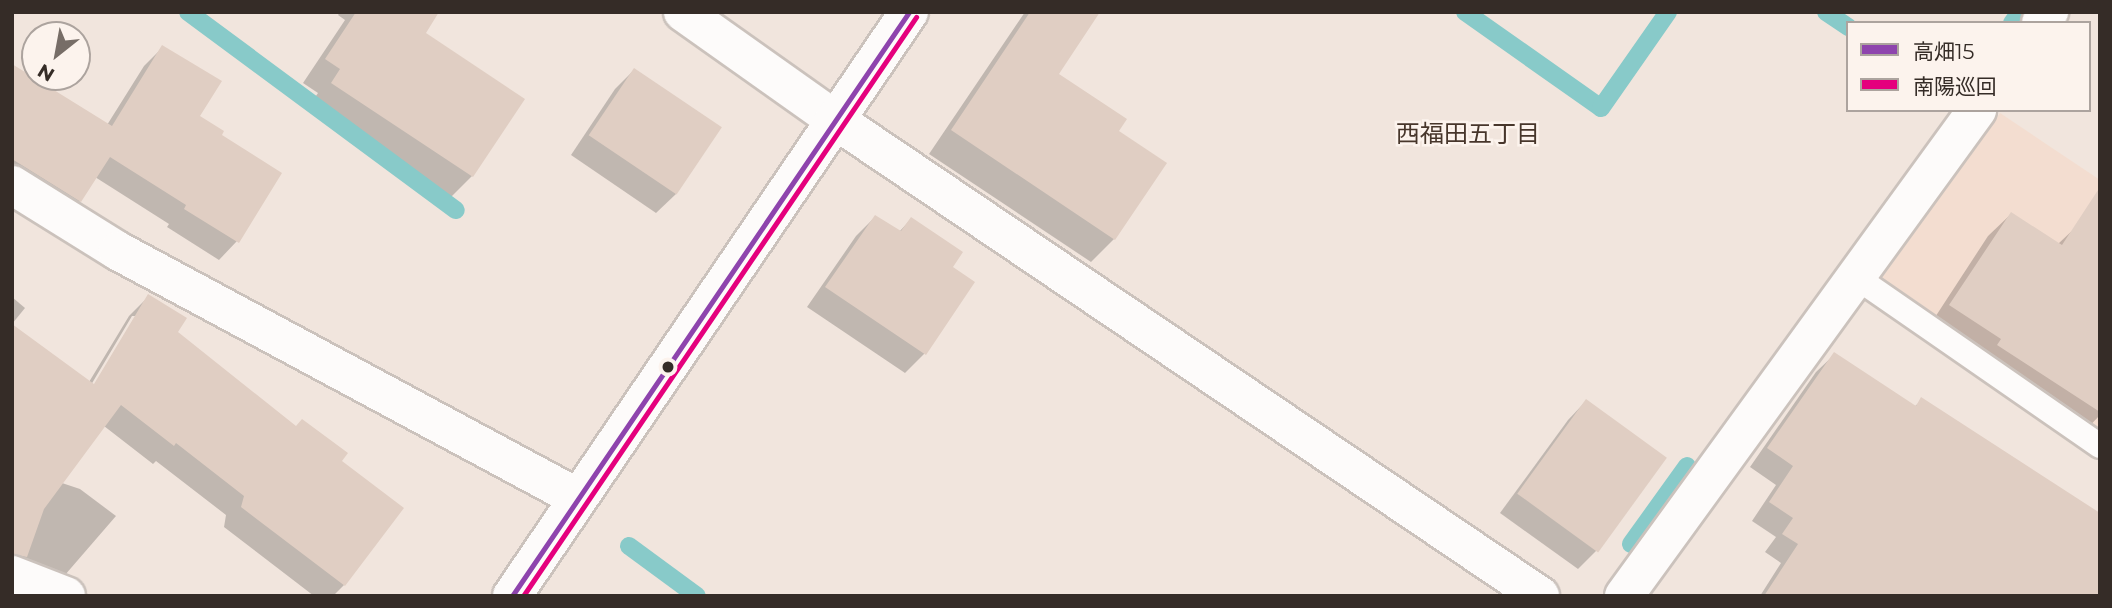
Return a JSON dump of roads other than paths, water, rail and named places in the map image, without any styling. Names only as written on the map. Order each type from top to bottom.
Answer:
[{"type":"street","points":[[683,12],[834,118],[1540,596]]},
{"type":"street","points":[[512,596],[834,118],[909,12]]},
{"type":"street","points":[[1624,596],[1976,112]]},
{"type":"street","points":[[12,186],[118,251],[578,498]]},
{"type":"street","points":[[12,575],[66,596]]},
{"type":"lane","points":[[1856,277],[2100,446]]},
{"type":"waterway","points":[[188,12],[456,210]]},
{"type":"waterway","points":[[1465,12],[1601,108],[1668,12]]},
{"type":"waterway","points":[[1826,12],[1846,26]]},
{"type":"waterway","points":[[2013,21],[2020,12]]},
{"type":"waterway","points":[[1631,544],[1687,466]]},
{"type":"waterway","points":[[629,546],[697,596]]},
{"type":"district","name":"西福田五丁目","points":[[1468,134]]}]
